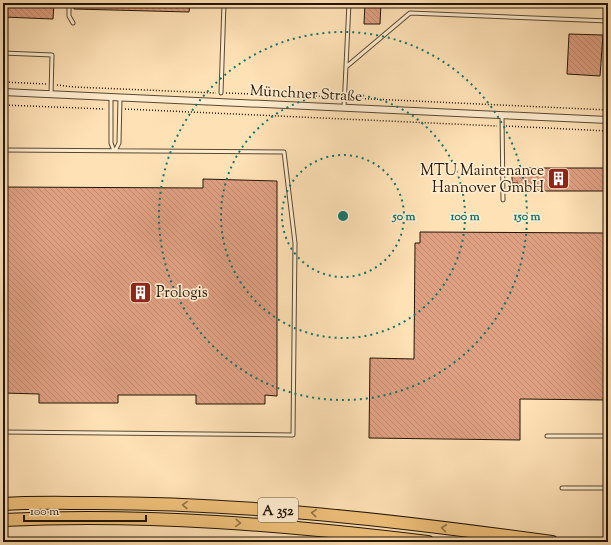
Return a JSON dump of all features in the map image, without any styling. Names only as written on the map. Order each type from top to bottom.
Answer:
[{"type":"highway","name":"A 352","points":[[3,504],[132,503],[240,507],[351,516],[552,542]]},
{"type":"highway","name":"A 352","points":[[3,520],[138,519],[197,521],[340,532],[428,542]]},
{"type":"street","name":"Münchner Straße","points":[[3,92],[608,120]]},
{"type":"lane","points":[[70,3],[69,16],[73,23]]},
{"type":"lane","points":[[221,93],[224,3]]},
{"type":"lane","points":[[344,108],[349,3]]},
{"type":"lane","points":[[346,67],[410,13],[608,21]]},
{"type":"lane","points":[[3,53],[52,55],[51,95]]},
{"type":"lane","points":[[111,98],[111,143],[114,151]]},
{"type":"lane","points":[[114,151],[119,143],[120,98]]},
{"type":"lane","points":[[502,115],[503,200]]},
{"type":"lane","points":[[3,150],[284,152],[295,243],[294,434],[3,432]]},
{"type":"lane","points":[[547,436],[608,436]]},
{"type":"lane","points":[[562,488],[608,488]]},
{"type":"path","points":[[3,82],[52,84],[74,87],[344,97],[608,110]]},
{"type":"path","points":[[3,104],[111,109]]},
{"type":"path","points":[[119,109],[608,131]]},
{"type":"building","points":[[3,3],[54,3],[53,19],[3,17]]},
{"type":"building","points":[[74,3],[190,3],[189,12],[74,9]]},
{"type":"building","points":[[365,3],[381,3],[380,24],[364,24]]},
{"type":"building","points":[[569,34],[603,35],[600,76],[567,74]]},
{"type":"building","name":"MTU Maintenance Hannover GmbH","points":[[518,168],[605,168],[604,191],[518,191],[518,183],[512,183],[512,175],[518,175]]},
{"type":"building","name":"Prologis","points":[[203,179],[277,181],[277,396],[265,395],[265,404],[196,404],[196,395],[118,395],[118,403],[39,403],[39,394],[3,393],[3,187],[203,188]]},
{"type":"building","points":[[420,232],[608,233],[608,400],[520,399],[520,440],[369,438],[370,358],[414,359],[415,243],[420,243]]},
{"type":"place","name":"MTU Maintenance Hannover GmbH","points":[[559,179]]},
{"type":"place","name":"Prologis","points":[[140,292]]}]
